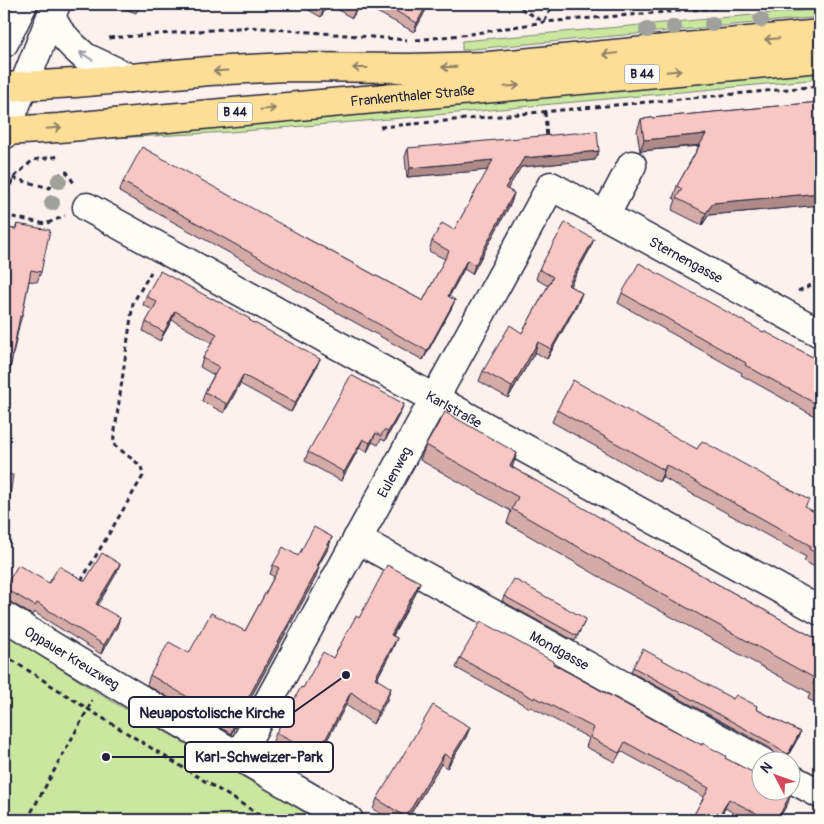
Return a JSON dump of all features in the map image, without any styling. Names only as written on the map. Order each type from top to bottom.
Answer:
[{"type":"main road","name":"Frankenthaler Straße","points":[[14,86],[287,67],[409,68],[489,66],[820,34]]},
{"type":"main road","name":"Frankenthaler Straße","points":[[4,133],[820,58]]},
{"type":"street","points":[[4,43],[23,4]]},
{"type":"street","points":[[53,10],[60,31],[85,57],[130,78]]},
{"type":"street","points":[[4,133],[14,86],[53,10]]},
{"type":"street","points":[[605,216],[632,165]]},
{"type":"street","name":"Sternengasse","points":[[551,186],[820,333]]},
{"type":"street","name":"Eulenweg","points":[[238,757],[551,186]]},
{"type":"street","name":"Karlstraße","points":[[87,207],[820,611]]},
{"type":"street","name":"Mondgasse","points":[[357,539],[752,756]]},
{"type":"street","name":"Oppauer Kreuzweg","points":[[4,616],[101,676],[349,820]]},
{"type":"street","points":[[802,784],[820,794]]},
{"type":"path","points":[[513,4],[544,22]]},
{"type":"path","points":[[544,22],[553,4]]},
{"type":"path","points":[[73,46],[89,37],[111,38],[250,27],[411,40],[470,34],[544,22],[765,4]]},
{"type":"path","points":[[378,127],[820,86]]},
{"type":"path","points":[[545,112],[548,144]]},
{"type":"path","points":[[4,202],[13,178],[33,160],[66,155]]},
{"type":"path","points":[[4,176],[50,188],[54,176],[67,172],[87,207],[45,224],[4,215]]},
{"type":"path","points":[[80,584],[142,476],[141,466],[113,444],[133,303],[164,250]]},
{"type":"path","points":[[4,655],[268,820]]},
{"type":"path","points":[[27,820],[88,709],[101,676]]},
{"type":"green space","points":[[820,9],[820,17],[462,50],[462,41]]},
{"type":"green space","points":[[820,71],[820,79],[414,117],[230,132],[95,139],[113,135]]},
{"type":"green space","points":[[4,632],[98,693],[318,820],[4,820]]},
{"type":"building","points":[[348,4],[358,4],[356,8]]},
{"type":"building","points":[[383,4],[427,4],[417,23]]},
{"type":"building","points":[[820,102],[820,193],[713,203],[706,213],[676,198],[682,189],[677,186],[706,134],[644,140],[641,119]]},
{"type":"building","points":[[597,131],[599,151],[524,158],[505,188],[514,193],[475,265],[467,260],[448,296],[455,300],[427,351],[123,182],[142,147],[423,301],[449,251],[432,241],[442,223],[454,230],[493,160],[410,168],[408,148]]},
{"type":"building","points":[[565,223],[594,239],[568,285],[582,293],[551,349],[538,342],[512,387],[483,371],[510,325],[522,333],[553,277],[539,269]]},
{"type":"building","points":[[17,224],[50,230],[41,272],[31,270],[4,398],[4,241],[7,228],[16,229]]},
{"type":"building","points":[[639,263],[763,332],[820,361],[820,406],[745,365],[746,363],[622,293]]},
{"type":"building","points":[[160,271],[320,359],[295,403],[243,375],[227,404],[205,392],[219,367],[203,358],[217,334],[175,311],[164,332],[146,322],[157,302],[146,296]]},
{"type":"building","points":[[351,375],[404,404],[388,432],[384,430],[381,436],[376,433],[370,443],[363,439],[344,472],[308,452]]},
{"type":"building","points":[[573,380],[697,449],[702,441],[809,500],[805,507],[820,515],[820,556],[809,549],[811,546],[666,465],[664,470],[557,410]]},
{"type":"building","points":[[445,412],[517,453],[510,466],[620,530],[820,641],[820,688],[813,684],[816,679],[512,509],[518,497],[426,445]]},
{"type":"building","points":[[4,474],[13,475],[7,531],[4,531]]},
{"type":"building","points":[[314,527],[332,537],[317,566],[319,567],[234,724],[150,675],[169,642],[189,653],[211,613],[245,631],[279,568],[273,565],[283,547],[298,556]]},
{"type":"building","points":[[102,553],[120,564],[96,604],[120,618],[104,645],[37,603],[35,606],[4,589],[18,565],[49,583],[59,566],[85,581]]},
{"type":"building","points":[[387,565],[420,582],[391,635],[397,638],[375,678],[391,688],[378,712],[351,692],[317,755],[276,733],[323,652],[333,658],[356,616],[359,618]]},
{"type":"building","points":[[514,579],[586,619],[577,636],[504,596]]},
{"type":"building","points":[[481,621],[554,662],[553,664],[656,721],[726,756],[725,758],[752,772],[752,802],[786,802],[777,820],[769,820],[729,799],[717,820],[691,820],[709,788],[625,742],[619,753],[590,737],[594,728],[535,697],[534,699],[460,658]]},
{"type":"building","points":[[643,649],[733,699],[736,695],[757,706],[756,709],[800,732],[789,752],[784,752],[633,667]]},
{"type":"building","points":[[433,705],[470,727],[451,758],[444,754],[406,817],[377,799]]},
{"type":"building","points":[[471,815],[479,820],[468,820]]},
{"type":"place","name":"Neuapostolische Kirche","points":[[346,675]]},
{"type":"place","name":"Karl-Schweizer-Park","points":[[106,757]]}]
